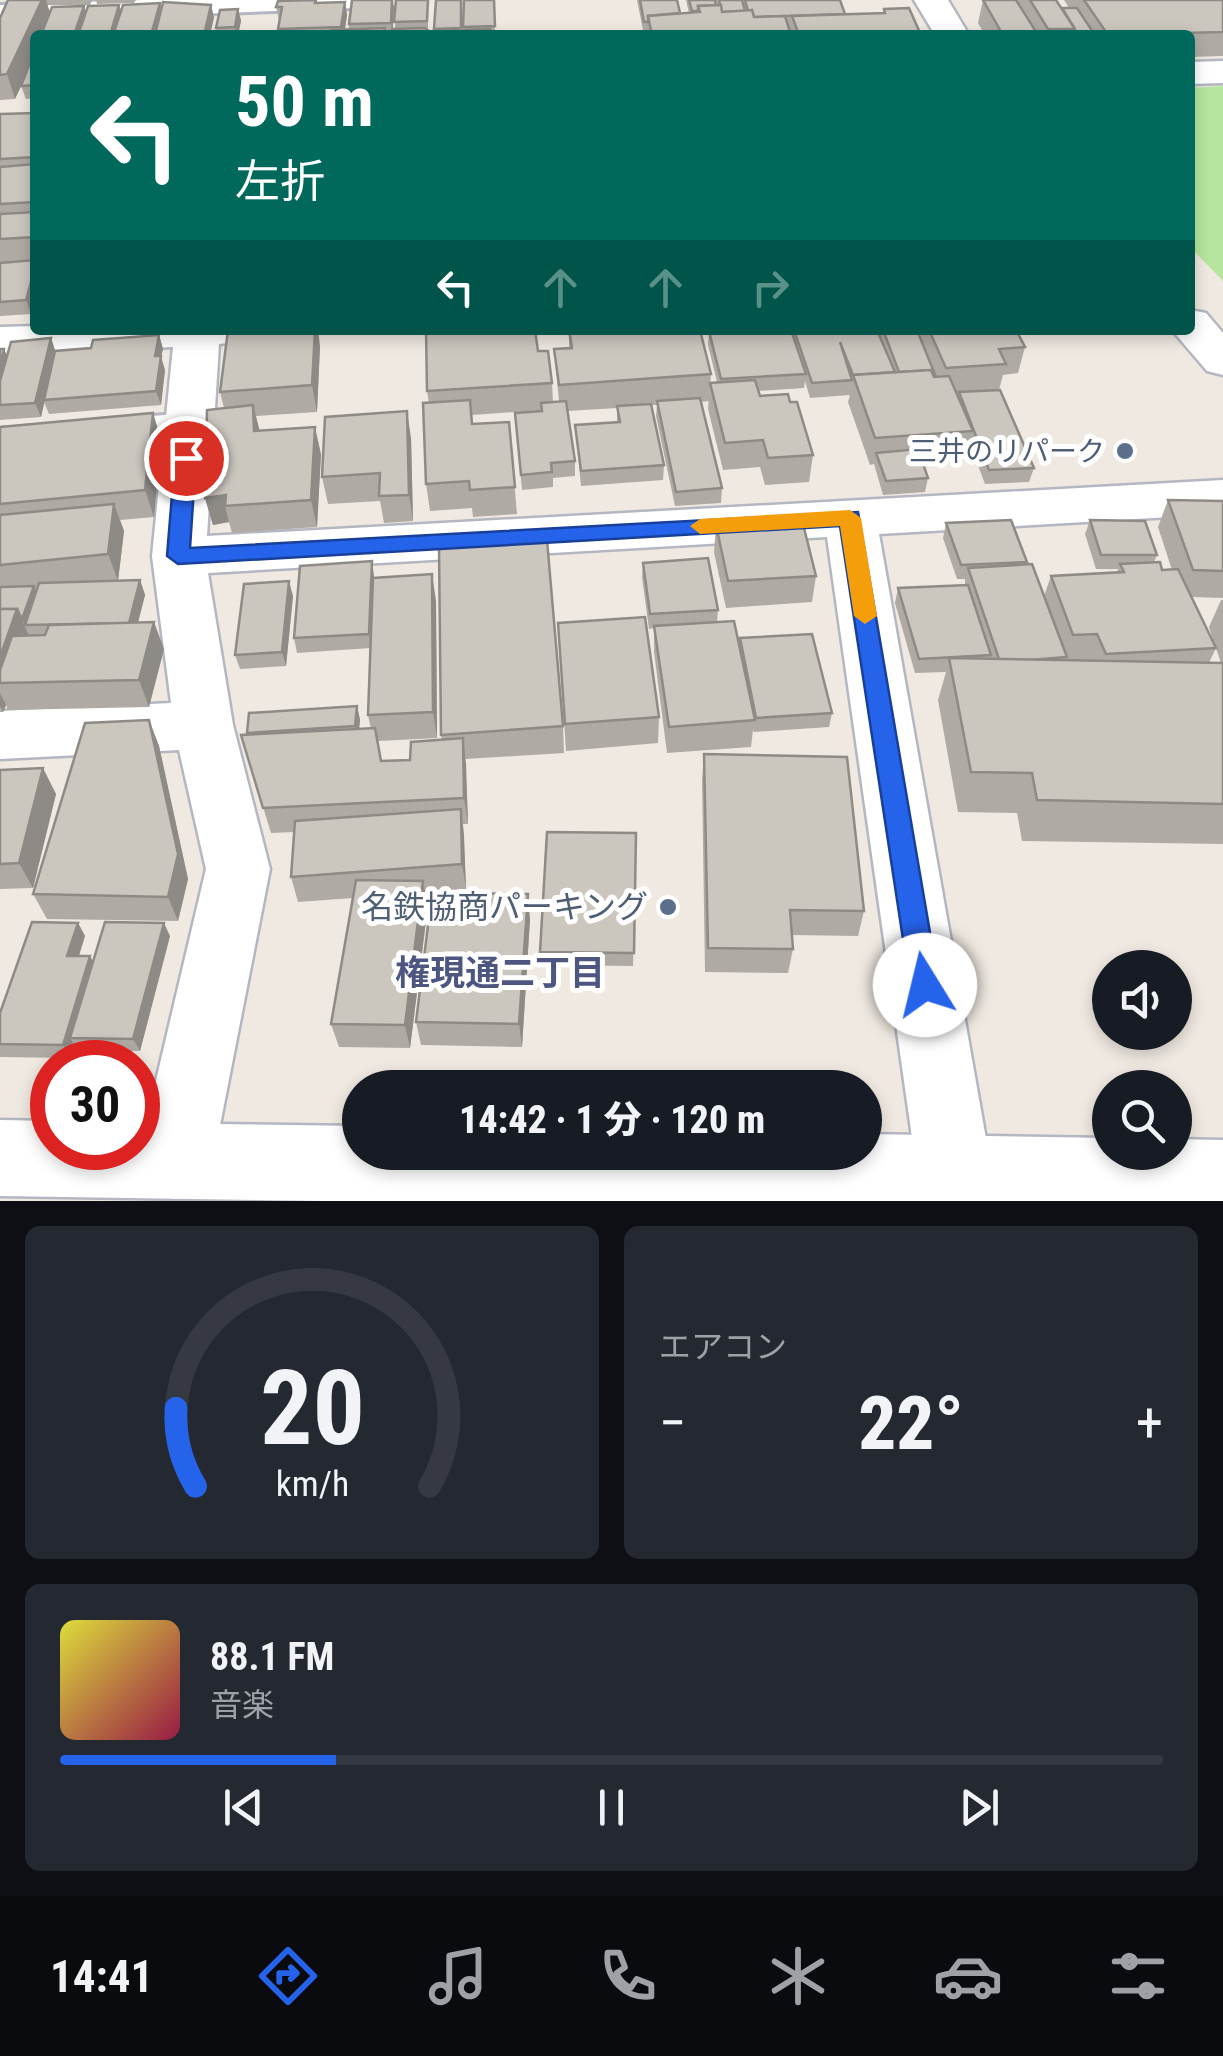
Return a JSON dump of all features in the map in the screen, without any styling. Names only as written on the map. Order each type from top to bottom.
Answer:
[{"type":"street","points":[[930,0],[949,30]]},
{"type":"street","points":[[1195,73],[1223,72]]},
{"type":"street","points":[[1195,329],[1223,361]]},
{"type":"street","points":[[0,341],[115,335]]},
{"type":"street","points":[[175,1161],[238,869],[204,725],[178,556],[191,335]]},
{"type":"street","points":[[178,556],[1223,497]]},
{"type":"street","points":[[850,518],[957,1187]]},
{"type":"street","points":[[0,735],[204,725]]},
{"type":"street","points":[[5,1163],[175,1161],[402,1184],[957,1187],[1223,1178]]},
{"type":"lane","points":[[0,13],[355,0]]},
{"type":"lane","points":[[261,30],[268,2]]},
{"type":"lane","points":[[0,440],[188,425]]},
{"type":"green space","points":[[1223,86],[1223,281],[1195,252],[1195,88]]},
{"type":"building","points":[[8,0],[42,0],[7,74],[0,75],[0,18]]},
{"type":"building","points":[[316,0],[315,3],[345,2],[341,27],[278,29],[282,7],[276,7],[278,1]]},
{"type":"building","points":[[352,0],[392,0],[391,23],[349,24]]},
{"type":"building","points":[[396,0],[428,0],[427,21],[394,22]]},
{"type":"building","points":[[436,0],[461,0],[461,28],[434,29]]},
{"type":"building","points":[[464,0],[494,0],[495,26],[463,27]]},
{"type":"building","points":[[640,0],[677,0],[680,13],[648,16],[648,22],[644,22]]},
{"type":"building","points":[[689,0],[715,0],[716,5],[698,6],[698,11],[692,11]]},
{"type":"building","points":[[719,0],[742,0],[745,11],[722,12]]},
{"type":"building","points":[[745,0],[840,0],[845,14],[754,17]]},
{"type":"building","points":[[983,0],[1016,0],[1035,30],[1000,30]]},
{"type":"building","points":[[1030,0],[1056,0],[1075,29],[1048,29]]},
{"type":"building","points":[[1084,0],[1223,0],[1223,32],[1105,30]]},
{"type":"building","points":[[163,2],[211,5],[205,30],[156,30]]},
{"type":"building","points":[[160,3],[152,30],[115,30],[123,5]]},
{"type":"building","points":[[119,5],[112,30],[80,30],[88,6]]},
{"type":"building","points":[[721,5],[722,12],[752,10],[754,17],[785,16],[789,30],[651,30],[648,16],[700,12],[698,6]]},
{"type":"building","points":[[84,6],[76,30],[43,30],[52,7]]},
{"type":"building","points":[[909,8],[919,30],[797,30],[792,16],[885,13],[884,9]]},
{"type":"building","points":[[1062,8],[1077,8],[1092,30],[1075,29]]},
{"type":"building","points":[[238,9],[235,27],[216,28],[220,10]]},
{"type":"building","points":[[30,63],[30,85],[21,86]]},
{"type":"building","points":[[30,113],[30,157],[0,159],[0,114]]},
{"type":"building","points":[[30,164],[30,202],[0,204],[0,167]]},
{"type":"building","points":[[30,212],[30,237],[0,239],[0,214]]},
{"type":"building","points":[[30,260],[26,300],[0,302],[0,263]]},
{"type":"building","points":[[159,335],[155,356],[161,356],[156,391],[44,400],[55,351],[91,348],[93,340]]},
{"type":"building","points":[[227,335],[315,335],[312,385],[220,392]]},
{"type":"building","points":[[426,335],[536,335],[538,351],[548,351],[552,383],[427,391]]},
{"type":"building","points":[[570,335],[701,335],[711,374],[559,385],[554,349],[572,348]]},
{"type":"building","points":[[710,335],[793,335],[806,374],[721,379]]},
{"type":"building","points":[[796,335],[879,335],[895,372],[853,375],[840,342],[852,380],[812,383]]},
{"type":"building","points":[[885,335],[919,335],[936,377],[931,370],[899,372]]},
{"type":"building","points":[[931,335],[1019,335],[1025,347],[999,349],[1006,364],[946,368]]},
{"type":"building","points":[[51,338],[35,403],[0,405],[0,381],[11,342]]},
{"type":"building","points":[[931,370],[934,377],[949,376],[973,431],[875,438],[853,375]]},
{"type":"building","points":[[755,380],[760,396],[788,394],[790,402],[797,402],[813,455],[768,458],[763,440],[725,443],[710,383]]},
{"type":"building","points":[[1000,390],[1034,468],[989,470],[959,392]]},
{"type":"building","points":[[700,398],[722,488],[676,492],[657,401]]},
{"type":"building","points":[[470,400],[472,424],[509,422],[515,487],[470,490],[469,481],[426,484],[423,403]]},
{"type":"building","points":[[566,401],[575,461],[551,463],[552,472],[521,475],[515,413],[542,411],[541,403]]},
{"type":"building","points":[[651,404],[664,465],[581,471],[575,425],[620,422],[617,406]]},
{"type":"building","points":[[253,405],[254,431],[315,427],[311,500],[225,506],[226,495],[205,498],[207,410]]},
{"type":"building","points":[[407,411],[409,495],[379,496],[380,473],[322,477],[325,417]]},
{"type":"building","points":[[153,413],[145,490],[0,504],[0,427]]},
{"type":"building","points":[[918,449],[928,478],[886,481],[876,453]]},
{"type":"building","points":[[1168,500],[1223,501],[1223,571],[1193,570]]},
{"type":"building","points":[[114,504],[108,554],[0,565],[0,515]]},
{"type":"building","points":[[802,520],[816,576],[728,581],[716,525]]},
{"type":"building","points":[[1011,520],[1027,562],[961,565],[946,523]]},
{"type":"building","points":[[1090,520],[1145,521],[1157,555],[1101,555]]},
{"type":"building","points":[[547,540],[563,726],[441,735],[439,547]]},
{"type":"building","points":[[708,558],[718,610],[650,614],[643,563]]},
{"type":"building","points":[[372,561],[369,634],[294,638],[300,566]]},
{"type":"building","points":[[1160,562],[1162,570],[1178,569],[1216,648],[1106,654],[1097,634],[1073,635],[1051,576],[1124,572],[1120,564]]},
{"type":"building","points":[[1032,564],[1067,657],[999,659],[968,568]]},
{"type":"building","points":[[432,574],[433,712],[368,715],[373,578]]},
{"type":"building","points":[[140,580],[129,623],[25,625],[39,583]]},
{"type":"building","points":[[289,581],[282,652],[235,655],[244,584]]},
{"type":"building","points":[[968,585],[991,655],[919,659],[898,588]]},
{"type":"building","points":[[34,586],[22,619],[17,609],[0,609],[0,587]]},
{"type":"building","points":[[0,609],[17,609],[0,657]]},
{"type":"building","points":[[645,617],[659,717],[565,724],[558,623]]},
{"type":"building","points":[[734,621],[755,720],[669,727],[654,626]]},
{"type":"building","points":[[154,622],[139,680],[0,683],[0,670],[12,636],[45,635],[49,625]]},
{"type":"building","points":[[812,634],[832,713],[756,718],[740,638]]},
{"type":"building","points":[[949,658],[1223,663],[1223,804],[1037,800],[1032,773],[971,772]]},
{"type":"building","points":[[357,706],[355,726],[247,733],[249,713]]},
{"type":"building","points":[[149,720],[178,854],[168,897],[33,894],[85,723]]},
{"type":"building","points":[[375,728],[381,761],[410,760],[411,742],[463,738],[464,798],[263,808],[241,735]]},
{"type":"building","points":[[704,754],[847,757],[864,911],[790,910],[793,949],[708,948]]},
{"type":"building","points":[[43,768],[19,863],[0,864],[0,770]]},
{"type":"building","points":[[461,809],[462,864],[291,877],[295,821]]},
{"type":"building","points":[[547,832],[636,833],[634,953],[540,952]]},
{"type":"building","points":[[356,880],[423,881],[405,1025],[331,1024]]},
{"type":"building","points":[[432,893],[528,894],[519,1024],[416,1022]]},
{"type":"building","points":[[32,922],[78,923],[67,956],[90,956],[65,1040],[0,1044],[0,1013]]},
{"type":"building","points":[[105,922],[164,923],[133,1039],[70,1038]]},
{"type":"slow traffic","points":[[700,526],[850,518],[865,616]]},
{"type":"place","name":"三井のリパーク","points":[[1125,451]]},
{"type":"place","name":"名鉄協商パーキング","points":[[668,907]]},
{"type":"district","name":"権現通二丁目","points":[[500,973]]},
{"type":"route","points":[[186,458],[178,556],[850,518],[925,985]]}]
